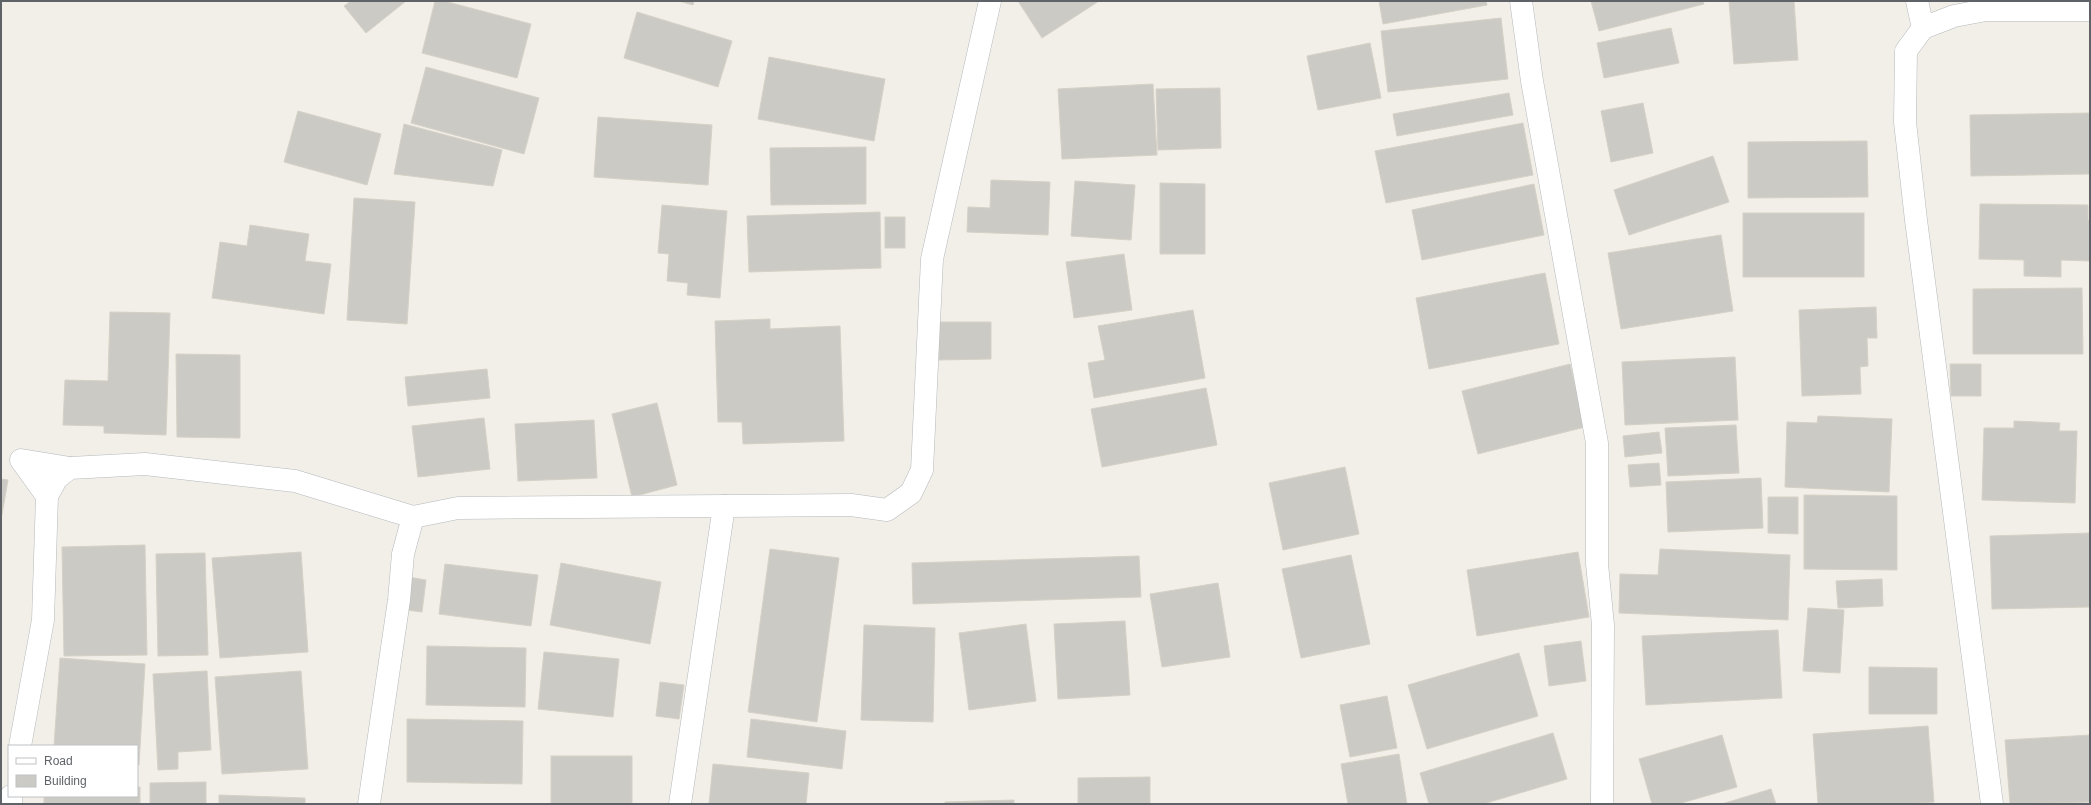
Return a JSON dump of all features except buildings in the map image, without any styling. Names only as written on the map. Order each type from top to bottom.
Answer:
[{"type":"street","points":[[47,496],[21,460],[70,468],[145,464],[295,481],[413,517],[458,508],[851,506],[887,510],[911,493],[922,470],[932,259],[990,1]]},
{"type":"street","points":[[1521,1],[1534,88],[1597,443],[1597,564],[1603,626],[1602,804]]},
{"type":"street","points":[[1917,1],[1923,28]]},
{"type":"street","points":[[1992,804],[1916,220],[1905,122],[1906,51],[1923,28],[1954,16],[1986,10],[2090,10]]},
{"type":"street","points":[[20,745],[43,620],[47,496],[57,478],[70,468]]},
{"type":"street","points":[[680,804],[724,506]]},
{"type":"street","points":[[369,804],[399,600],[403,554],[413,517]]}]
